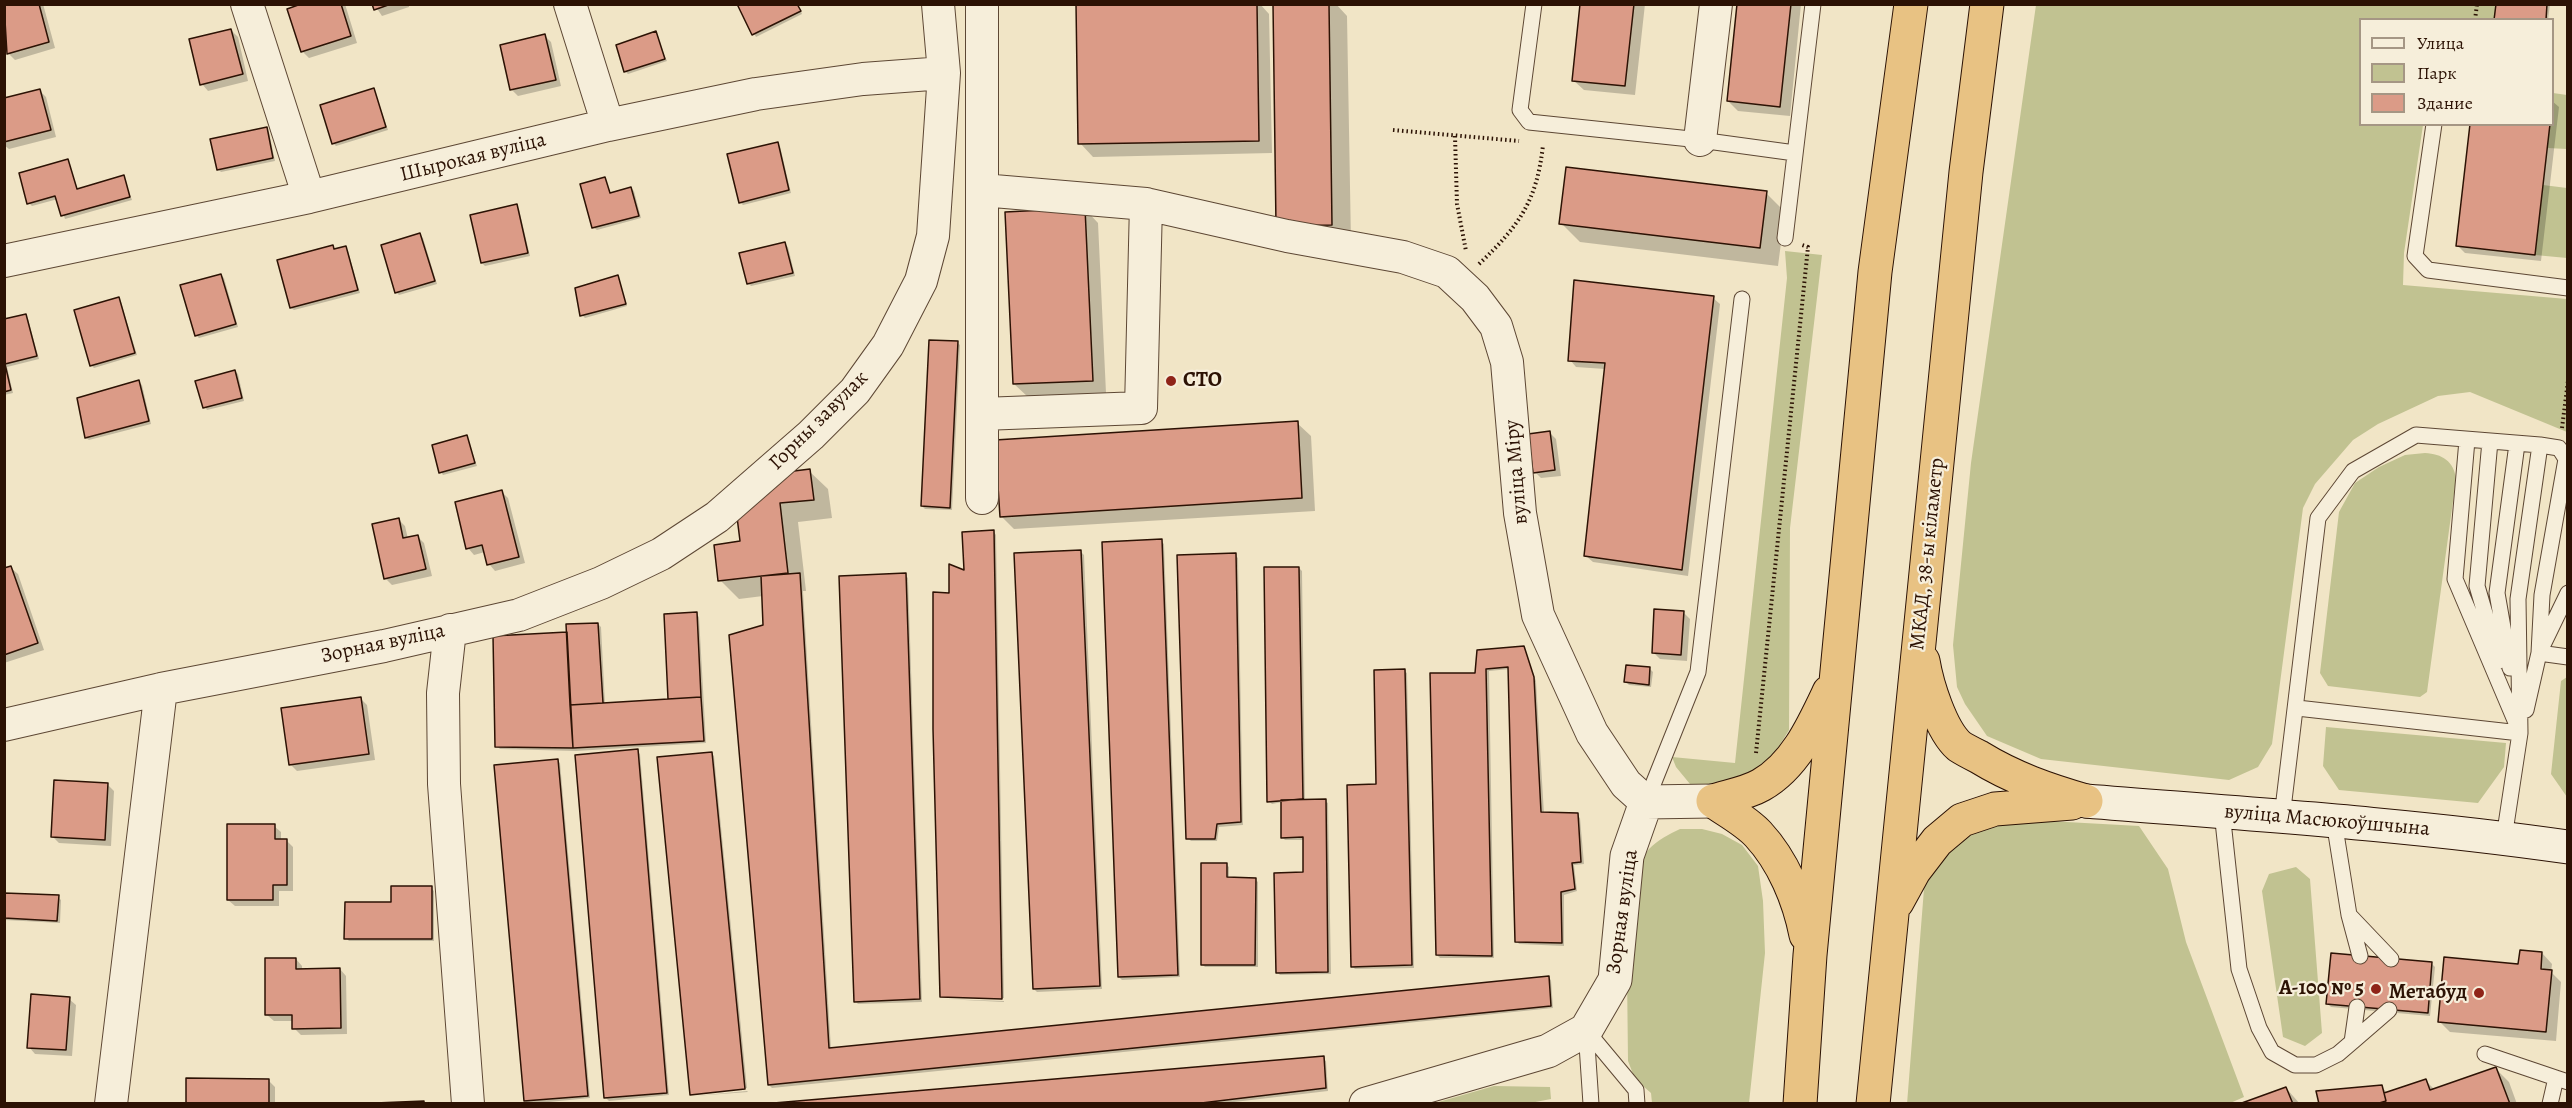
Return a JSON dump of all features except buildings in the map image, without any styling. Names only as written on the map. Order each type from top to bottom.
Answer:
[{"type":"highway","points":[[1800,1104],[1810,955],[1875,272],[1911,4]]},
{"type":"highway","name":"МКАД, 38-ы кіламетр","points":[[1873,1104],[1965,172],[1987,4]]},
{"type":"highway","points":[[1919,637],[1927,683],[1940,715],[1958,745],[1998,769],[2039,787],[2086,801]]},
{"type":"highway","points":[[1713,801],[1752,790],[1763,784],[1791,760],[1817,717],[1837,674]]},
{"type":"highway","points":[[1713,801],[1757,833],[1778,861],[1796,902],[1810,955]]},
{"type":"highway","points":[[1891,913],[1914,871],[1936,841],[1962,820],[1995,809],[2086,801]]},
{"type":"street","points":[[247,4],[309,197]]},
{"type":"street","points":[[570,4],[608,125]]},
{"type":"street","name":"Горны завулак","points":[[601,584],[662,554],[717,517],[802,443],[855,391],[888,345],[921,280],[933,236],[944,73],[938,4]]},
{"type":"street","points":[[982,4],[982,498]]},
{"type":"street","points":[[1700,140],[1716,4]]},
{"type":"street","name":"Шырокая вуліца","points":[[4,261],[309,197],[608,125],[756,94],[863,79],[944,73]]},
{"type":"street","name":"вуліца Міру","points":[[982,190],[1146,204],[1310,241],[1403,257],[1465,276],[1475,298],[1496,326],[1507,362],[1520,513],[1538,615],[1592,733],[1626,783],[1646,802]]},
{"type":"street","points":[[982,414],[1141,408],[1146,204]]},
{"type":"street","name":"Зорная вуліца","points":[[4,725],[161,689],[384,646],[519,615],[601,584]]},
{"type":"street","points":[[450,630],[443,693],[444,784],[468,1104]]},
{"type":"street","points":[[111,1104],[161,689]]},
{"type":"street","points":[[1646,802],[1713,801]]},
{"type":"street","name":"вуліца Масюкоўшчына","points":[[2086,801],[2334,821],[2504,838],[2568,847]]},
{"type":"street","name":"Зорная вуліца","points":[[1366,1104],[1548,1052],[1586,1030],[1616,980],[1627,856],[1646,802]]},
{"type":"lane","points":[[1534,4],[1521,110],[1529,122],[1700,140],[1795,153]]},
{"type":"lane","points":[[1785,238],[1813,4]]},
{"type":"lane","points":[[2434,126],[2415,256],[2428,270],[2568,288]]},
{"type":"lane","points":[[1646,802],[1698,672],[1742,299]]},
{"type":"lane","points":[[2282,817],[2297,708],[2318,518],[2353,471],[2416,435],[2540,445],[2564,460]]},
{"type":"lane","points":[[2467,440],[2455,579],[2520,733]]},
{"type":"lane","points":[[2490,441],[2477,586],[2520,733]]},
{"type":"lane","points":[[2517,444],[2497,593],[2520,733]]},
{"type":"lane","points":[[2520,733],[2518,599],[2540,445]]},
{"type":"lane","points":[[2564,460],[2568,489]]},
{"type":"lane","points":[[2504,838],[2520,733],[2539,653],[2542,595],[2564,460]]},
{"type":"lane","points":[[2539,653],[2568,593]]},
{"type":"lane","points":[[2539,653],[2568,657]]},
{"type":"lane","points":[[2297,708],[2520,733]]},
{"type":"lane","points":[[2222,812],[2239,969],[2259,1028],[2272,1052],[2295,1065],[2316,1065],[2338,1054],[2389,1010]]},
{"type":"lane","points":[[2334,821],[2349,915],[2360,956]]},
{"type":"lane","points":[[2349,915],[2391,958]]},
{"type":"lane","points":[[2352,1042],[2357,1007]]},
{"type":"lane","points":[[1586,1030],[1591,1104]]},
{"type":"lane","points":[[1586,1030],[1636,1090],[1637,1104]]},
{"type":"lane","points":[[2485,1054],[2562,1080],[2550,1104]]},
{"type":"path","points":[[1393,130],[1521,142]]},
{"type":"path","points":[[1455,136],[1457,204],[1465,276]]},
{"type":"path","points":[[1465,276],[1508,237],[1530,201],[1540,176],[1543,144],[1532,143]]},
{"type":"path","points":[[1752,790],[1808,247],[1785,238]]},
{"type":"path","points":[[2564,460],[2568,381]]},
{"type":"green space","points":[[2036,5],[2496,5],[2494,18],[2359,18],[2359,126],[2423,126],[2404,253],[2403,285],[2567,299],[2567,432],[2470,392],[2438,396],[2378,424],[2353,440],[2315,484],[2303,508],[2272,744],[2258,767],[2229,780],[2041,759],[1987,736],[1965,704],[1957,687],[1953,645],[1971,463]]},
{"type":"green space","points":[[2554,93],[2567,95],[2567,149],[2547,148],[2550,126],[2554,126]]},
{"type":"green space","points":[[2543,185],[2567,188],[2567,258],[2535,255]]},
{"type":"green space","points":[[1785,251],[1822,255],[1790,528],[1789,730],[1768,764],[1743,777],[1706,786],[1690,784],[1676,767],[1672,757],[1735,763],[1787,278]]},
{"type":"green space","points":[[2425,453],[2442,457],[2450,463],[2456,479],[2427,692],[2420,697],[2328,686],[2320,673],[2339,512],[2355,483],[2379,467],[2405,455]]},
{"type":"green space","points":[[2567,677],[2567,797],[2551,774],[2561,681]]},
{"type":"green space","points":[[2326,727],[2506,743],[2504,767],[2478,803],[2339,790],[2323,766]]},
{"type":"green space","points":[[2012,819],[2139,826],[2168,869],[2186,942],[2244,1097],[2228,1104],[1907,1104],[1924,889],[1933,864],[1954,838]]},
{"type":"green space","points":[[1680,829],[1702,829],[1722,834],[1742,845],[1758,866],[1763,901],[1765,953],[1749,1103],[1652,1103],[1651,1093],[1635,1079],[1628,1061],[1627,972],[1634,967],[1629,960],[1635,885],[1643,858],[1649,849]]},
{"type":"green space","points":[[2296,867],[2310,879],[2322,1033],[2305,1046],[2283,1037],[2262,891],[2269,874]]},
{"type":"green space","points":[[1494,1086],[1550,1087],[1551,1099],[1525,1104],[1435,1103]]},
{"type":"place","name":"СТО","points":[[1171,381]]},
{"type":"place","name":"А-100 № 5","points":[[2376,989]]},
{"type":"place","name":"Метабуд","points":[[2479,993]]}]
